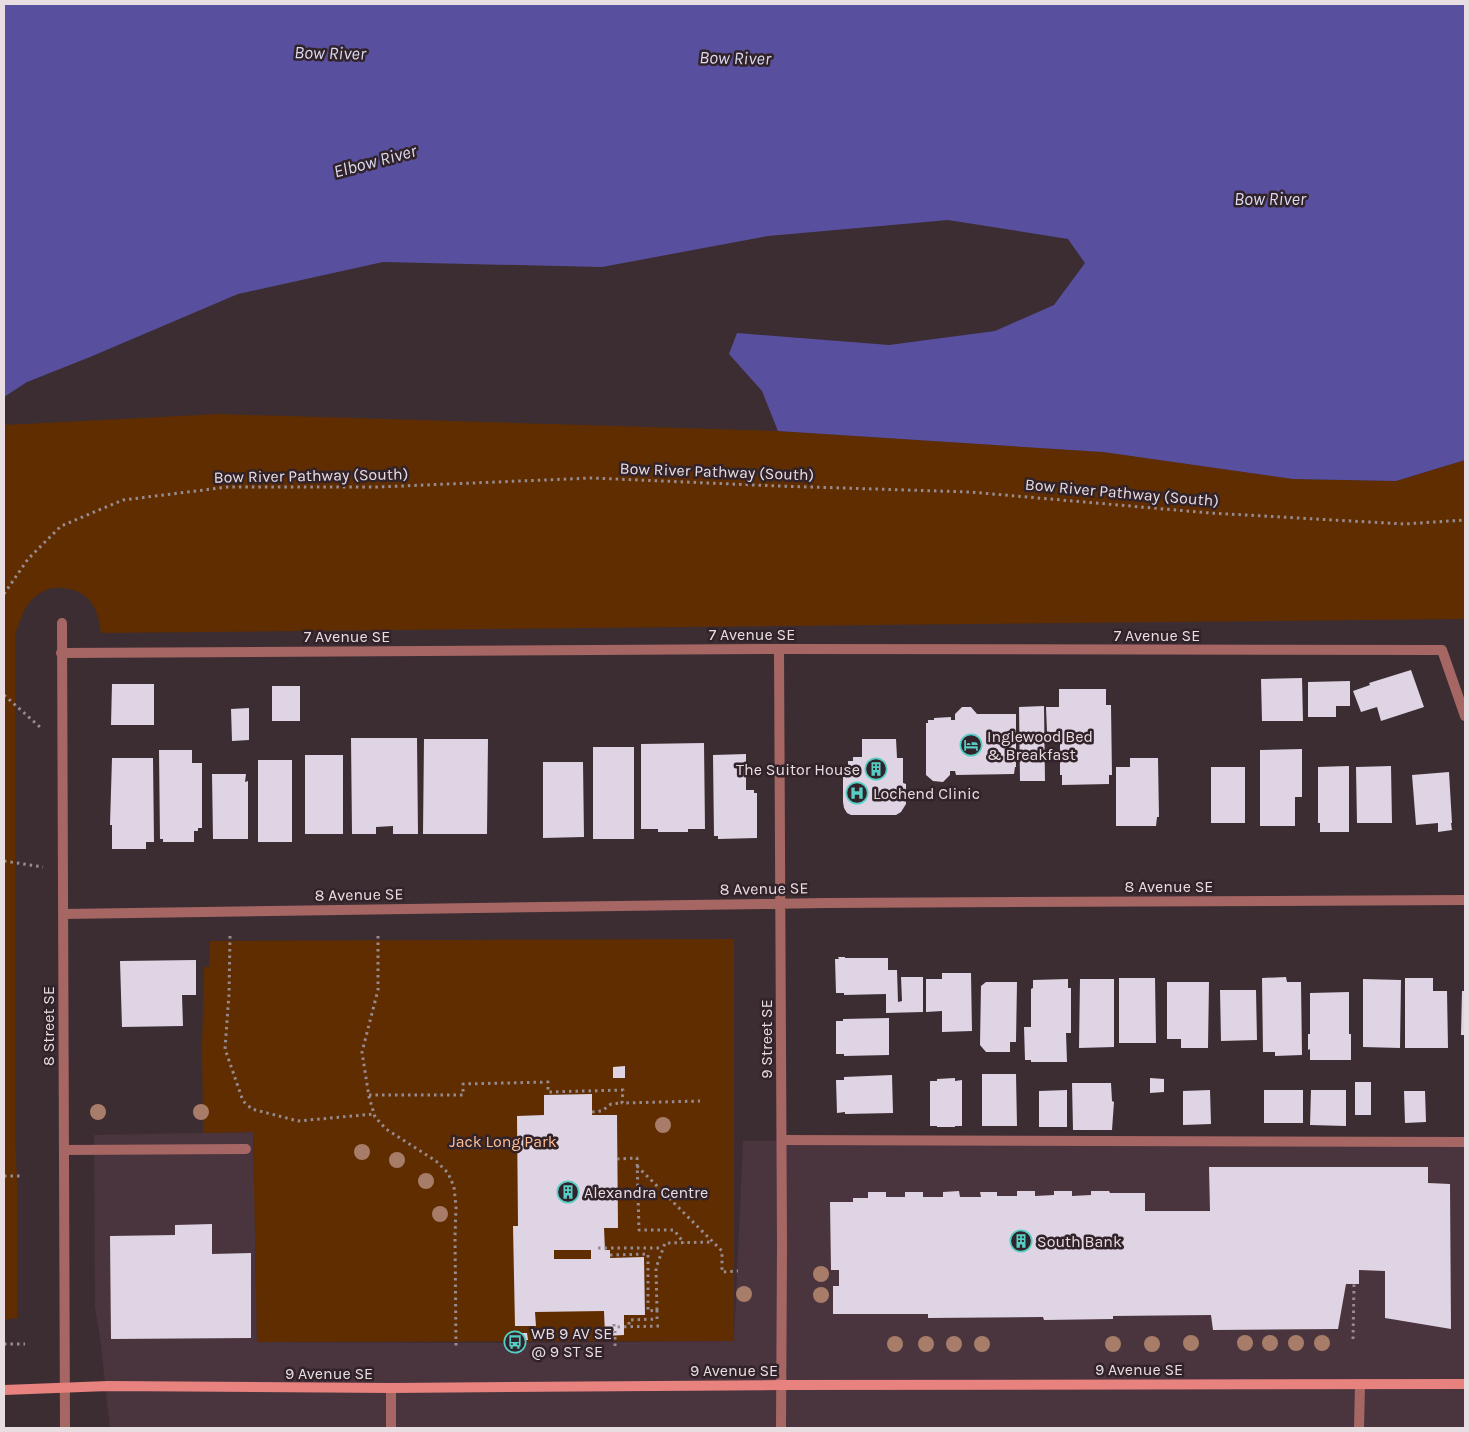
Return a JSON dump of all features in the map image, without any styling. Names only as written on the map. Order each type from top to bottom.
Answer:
[{"type":"main road","name":"9 Avenue SE","points":[[4,1390],[108,1386],[392,1388],[781,1385],[1465,1384]]},
{"type":"street","name":"8 Street SE","points":[[62,623],[66,1428]]},
{"type":"street","name":"7 Avenue SE","points":[[61,653],[779,649],[1442,650],[1465,716]]},
{"type":"street","name":"9 Street SE","points":[[779,649],[782,1140],[781,1428]]},
{"type":"street","name":"8 Avenue SE","points":[[63,914],[780,903],[1465,900]]},
{"type":"street","points":[[782,1140],[1465,1142]]},
{"type":"street","points":[[64,1150],[246,1149]]},
{"type":"street","points":[[1359,1428],[1360,1384]]},
{"type":"street","points":[[391,1428],[392,1388]]},
{"type":"path","name":"Bow River Pathway (South)","points":[[4,594],[28,559],[61,526],[123,500],[228,487],[378,487],[592,478],[970,492],[1210,513],[1404,524],[1465,520]]},
{"type":"path","points":[[4,695],[62,746]]},
{"type":"path","points":[[4,861],[48,867]]},
{"type":"path","points":[[230,936],[229,994],[225,1049],[243,1101],[252,1109],[298,1121],[374,1114]]},
{"type":"path","points":[[378,936],[378,990],[362,1052],[369,1095],[375,1117],[386,1129],[436,1161],[448,1172],[454,1187],[456,1207],[456,1347]]},
{"type":"path","points":[[369,1095],[463,1095],[463,1084],[548,1082],[548,1092],[623,1090],[622,1103]]},
{"type":"path","points":[[592,1112],[602,1111],[611,1104],[700,1101]]},
{"type":"path","points":[[617,1159],[637,1158],[639,1230],[674,1230],[684,1243]]},
{"type":"path","points":[[637,1166],[722,1251],[722,1272],[738,1271]]},
{"type":"path","points":[[4,1176],[20,1176]]},
{"type":"path","points":[[629,1327],[628,1320],[657,1319],[656,1268],[665,1243],[713,1242]]},
{"type":"path","points":[[598,1248],[663,1248]]},
{"type":"path","points":[[610,1255],[648,1254],[648,1311],[656,1310]]},
{"type":"path","points":[[1353,1339],[1354,1284]]},
{"type":"path","points":[[614,1324],[614,1327],[662,1326]]},
{"type":"path","points":[[614,1346],[615,1331]]},
{"type":"path","points":[[4,1344],[25,1344]]},
{"type":"shaded area","points":[[253,1132],[257,1342],[503,1343],[734,1341],[743,1141],[1465,1139],[1465,1428],[110,1428],[95,1307],[94,1135]]},
{"type":"green space","points":[[219,414],[778,431],[1103,452],[1293,479],[1396,481],[1465,460],[1465,619],[101,633],[98,616],[91,602],[86,597],[80,593],[63,588],[41,592],[28,604],[15,634],[17,1318],[4,1320],[4,425]]},
{"type":"green space","name":"Jack Long Park","points":[[734,939],[734,1341],[257,1342],[253,1132],[203,1133],[202,1045],[204,967],[209,967],[210,941]]},
{"type":"water","name":"Bow River","points":[[4,4],[1465,4],[1465,460],[1396,481],[1293,479],[1103,452],[778,431],[762,391],[729,354],[737,333],[889,345],[995,331],[1054,305],[1085,263],[1068,239],[948,220],[768,236],[602,267],[383,262],[238,294],[27,382],[4,397]]},
{"type":"building","points":[[1411,670],[1424,707],[1381,721],[1377,707],[1361,712],[1353,691],[1370,685],[1369,683]]},
{"type":"building","points":[[1302,678],[1303,721],[1262,721],[1261,679]]},
{"type":"building","points":[[1350,681],[1350,706],[1336,706],[1336,717],[1308,717],[1308,682]]},
{"type":"building","points":[[112,684],[154,684],[154,725],[111,725]]},
{"type":"building","points":[[272,686],[300,686],[300,721],[272,721]]},
{"type":"building","points":[[1059,689],[1106,689],[1106,705],[1111,705],[1112,775],[1109,775],[1109,784],[1062,785],[1062,775],[1060,775],[1060,732],[1047,732],[1046,707],[1059,707]]},
{"type":"building","points":[[1044,706],[1045,781],[1020,781],[1019,707]]},
{"type":"building","name":"Inglewood Bed & Breakfast","points":[[962,707],[971,707],[977,714],[1016,714],[1016,767],[1014,774],[956,775],[955,771],[950,771],[950,775],[943,782],[933,781],[926,775],[926,723],[928,723],[928,720],[934,720],[934,718],[951,717],[951,720],[955,720],[955,714]]},
{"type":"building","points":[[249,708],[249,740],[232,741],[231,709]]},
{"type":"building","points":[[351,738],[417,738],[418,834],[393,834],[393,826],[376,827],[376,834],[352,834]]},
{"type":"building","points":[[424,739],[488,739],[487,834],[423,834]]},
{"type":"building","name":"The Suitor House","points":[[862,739],[896,739],[897,758],[903,758],[903,783],[906,784],[906,804],[901,812],[896,815],[851,815],[844,808],[843,777],[848,777],[848,761],[853,761],[853,757],[862,757]]},
{"type":"building","points":[[704,743],[705,829],[688,829],[688,832],[658,832],[658,829],[641,829],[641,744]]},
{"type":"building","points":[[593,747],[634,747],[634,839],[593,839]]},
{"type":"building","points":[[1302,749],[1302,797],[1295,797],[1295,826],[1260,826],[1260,750]]},
{"type":"building","points":[[159,750],[192,750],[192,763],[202,763],[202,828],[194,831],[194,842],[163,842],[163,839],[160,839]]},
{"type":"building","points":[[746,754],[746,790],[754,790],[754,793],[757,793],[757,838],[718,839],[718,836],[714,836],[713,755]]},
{"type":"building","points":[[305,755],[343,755],[343,834],[305,834]]},
{"type":"building","points":[[112,758],[153,758],[154,842],[146,842],[146,849],[112,849],[112,825],[110,825]]},
{"type":"building","points":[[1130,758],[1158,758],[1159,817],[1157,817],[1156,826],[1116,826],[1116,767],[1130,767]]},
{"type":"building","points":[[258,760],[292,760],[292,842],[258,842]]},
{"type":"building","points":[[543,762],[583,762],[584,837],[543,838]]},
{"type":"building","points":[[1349,766],[1349,832],[1320,832],[1320,823],[1318,823],[1318,767]]},
{"type":"building","points":[[1391,766],[1392,823],[1357,823],[1356,767]]},
{"type":"building","points":[[1211,767],[1245,767],[1245,823],[1211,823]]},
{"type":"building","points":[[1449,772],[1452,830],[1438,832],[1438,823],[1416,825],[1412,775]]},
{"type":"building","points":[[212,774],[246,774],[245,782],[248,781],[248,839],[213,839]]},
{"type":"building","points":[[838,957],[888,958],[888,970],[897,970],[898,1002],[902,1001],[901,977],[923,977],[923,1012],[886,1013],[886,994],[844,995],[844,993],[836,993],[835,959],[839,959]]},
{"type":"building","points":[[196,960],[196,995],[182,995],[183,1026],[122,1027],[120,961]]},
{"type":"building","points":[[942,973],[971,973],[972,1031],[942,1032],[942,1011],[926,1012],[926,979],[942,979]]},
{"type":"building","points":[[1286,977],[1287,982],[1301,982],[1302,1055],[1275,1056],[1275,1052],[1263,1052],[1262,978]]},
{"type":"building","points":[[1119,978],[1155,978],[1156,1043],[1119,1043]]},
{"type":"building","points":[[1405,978],[1433,978],[1433,991],[1447,991],[1448,1048],[1405,1048]]},
{"type":"building","points":[[1068,979],[1068,988],[1071,988],[1071,1033],[1066,1033],[1067,1062],[1031,1062],[1031,1060],[1025,1060],[1024,1027],[1031,1027],[1031,989],[1033,988],[1033,980]]},
{"type":"building","points":[[1080,979],[1114,979],[1114,1047],[1079,1048]]},
{"type":"building","points":[[1363,979],[1401,980],[1400,1048],[1363,1047]]},
{"type":"building","points":[[986,982],[1017,982],[1016,1042],[1010,1042],[1010,1052],[986,1052],[980,1045],[981,986]]},
{"type":"building","points":[[1167,982],[1209,982],[1208,1048],[1181,1048],[1181,1039],[1167,1039]]},
{"type":"building","points":[[1220,990],[1256,990],[1257,1040],[1221,1041]]},
{"type":"building","points":[[1462,991],[1465,991],[1465,1035],[1461,1035]]},
{"type":"building","points":[[1349,992],[1351,1060],[1310,1060],[1308,1034],[1310,1034],[1310,993]]},
{"type":"building","points":[[889,1018],[889,1055],[844,1056],[844,1054],[836,1054],[836,1021],[843,1021],[843,1019]]},
{"type":"building","points":[[625,1066],[625,1078],[613,1078],[613,1067]]},
{"type":"building","points":[[982,1074],[1016,1074],[1017,1126],[982,1126]]},
{"type":"building","points":[[892,1075],[893,1113],[837,1113],[836,1080],[844,1080],[844,1077]]},
{"type":"building","points":[[955,1078],[955,1081],[962,1080],[962,1126],[930,1126],[930,1081]]},
{"type":"building","points":[[1150,1078],[1164,1079],[1164,1092],[1150,1093]]},
{"type":"building","points":[[1355,1082],[1371,1082],[1371,1115],[1355,1115]]},
{"type":"building","points":[[1072,1083],[1111,1083],[1112,1101],[1114,1102],[1112,1130],[1073,1130]]},
{"type":"building","points":[[1067,1090],[1067,1127],[1039,1127],[1039,1091]]},
{"type":"building","points":[[1210,1090],[1211,1124],[1183,1125],[1183,1091]]},
{"type":"building","points":[[1264,1090],[1303,1090],[1303,1123],[1264,1123]]},
{"type":"building","points":[[1311,1090],[1346,1090],[1346,1126],[1310,1125]]},
{"type":"building","points":[[1404,1091],[1425,1091],[1426,1122],[1405,1123]]},
{"type":"building","name":"Alexandra Centre","points":[[592,1094],[592,1115],[617,1115],[618,1228],[604,1228],[605,1250],[610,1250],[610,1258],[644,1257],[645,1315],[624,1315],[624,1335],[605,1336],[604,1311],[535,1312],[536,1326],[515,1326],[513,1226],[518,1226],[517,1116],[544,1115],[544,1095]],"holes":[[[554,1250],[591,1250],[591,1259],[554,1259]]]},
{"type":"building","points":[[1209,1167],[1428,1167],[1428,1183],[1450,1184],[1451,1329],[1385,1318],[1385,1271],[1359,1270],[1359,1284],[1346,1284],[1338,1329],[1213,1330],[1211,1315],[1113,1316],[1113,1319],[1044,1320],[1043,1317],[928,1318],[928,1314],[833,1314],[833,1286],[839,1286],[839,1270],[831,1270],[830,1202],[853,1202],[853,1198],[868,1198],[868,1192],[886,1192],[886,1197],[905,1197],[905,1192],[923,1192],[923,1197],[943,1197],[943,1192],[959,1191],[960,1197],[981,1197],[980,1192],[997,1192],[997,1196],[1017,1196],[1017,1191],[1035,1191],[1035,1196],[1054,1195],[1054,1191],[1072,1191],[1072,1196],[1091,1195],[1091,1191],[1109,1191],[1110,1193],[1145,1193],[1145,1211],[1210,1211]]},
{"type":"building","points":[[212,1224],[212,1254],[251,1253],[251,1338],[111,1339],[110,1236],[175,1235],[175,1225]]},
{"type":"building","points":[[516,1333],[527,1333],[528,1340],[516,1340]]},
{"type":"place","name":"Inglewood Bed & Breakfast","points":[[971,745]]},
{"type":"place","name":"The Suitor House","points":[[876,769]]},
{"type":"place","name":"Lochend Clinic","points":[[857,793]]},
{"type":"place","name":"Alexandra Centre","points":[[568,1192]]},
{"type":"place","name":"South Bank","points":[[1021,1241]]},
{"type":"place","name":"WB 9 AV SE @ 9 ST SE","points":[[515,1342]]},
{"type":"water label","name":"Elbow River","points":[[375,161]]}]
